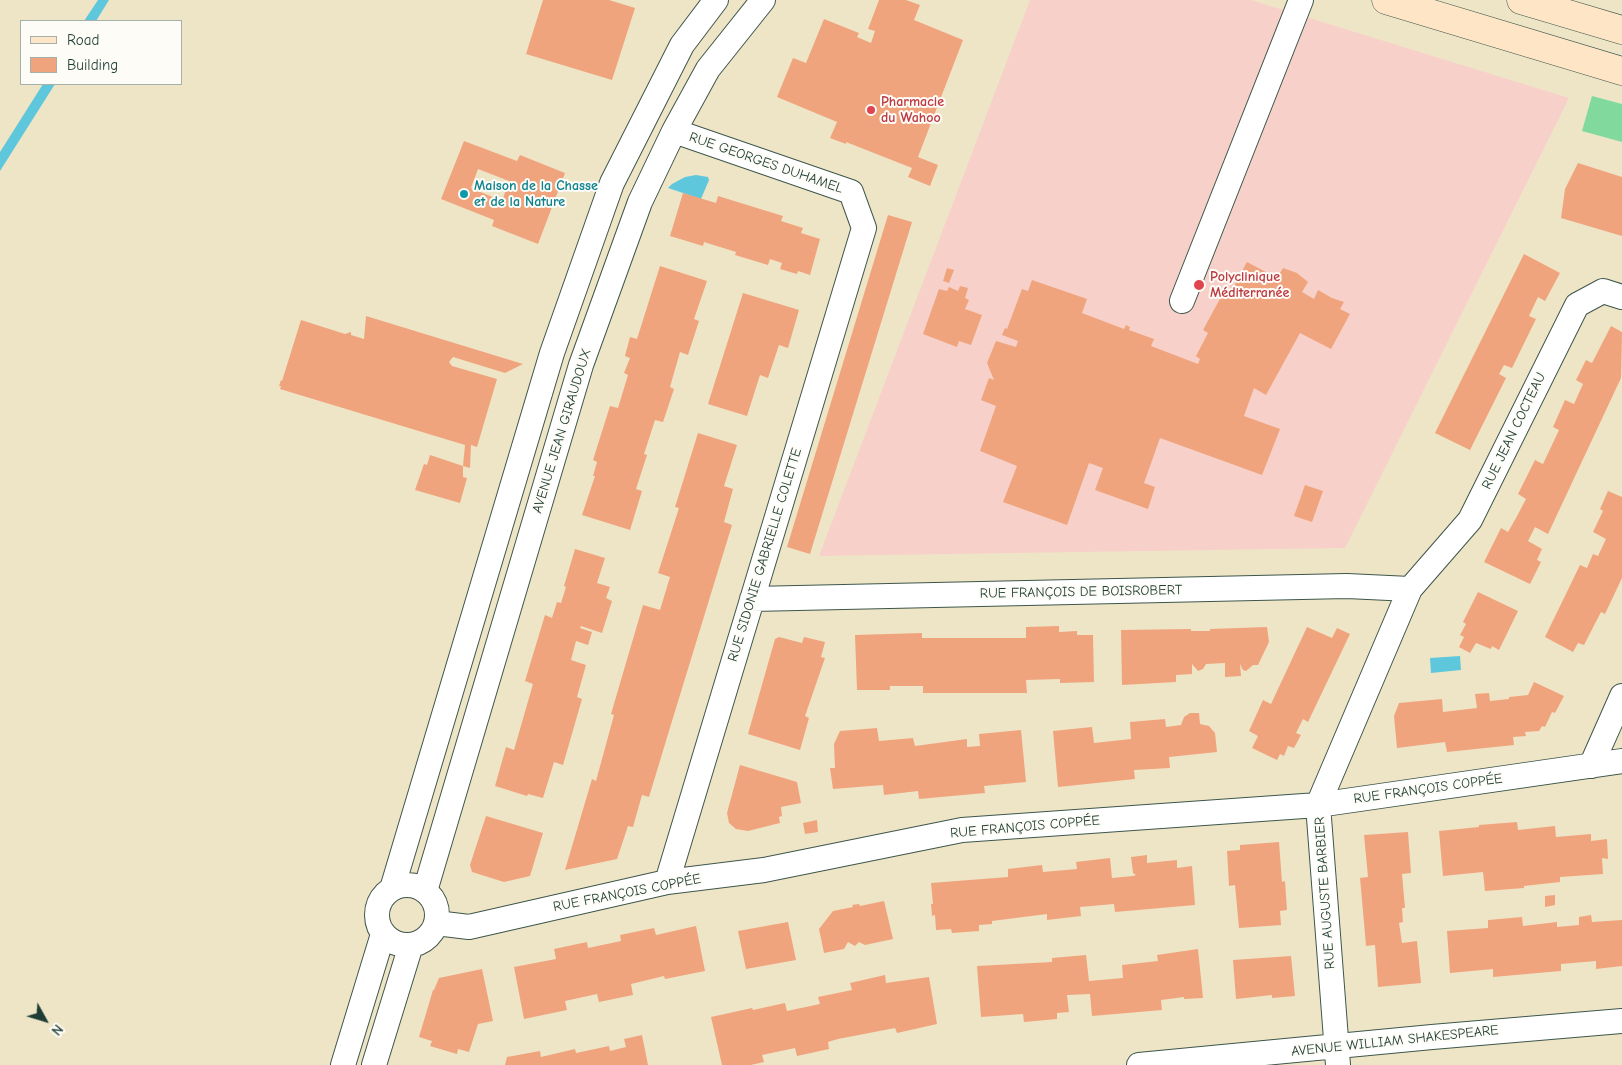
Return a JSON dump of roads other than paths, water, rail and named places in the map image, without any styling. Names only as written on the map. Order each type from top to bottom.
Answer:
[{"type":"main road","points":[[1386,0],[1622,71]]},
{"type":"main road","points":[[1521,0],[1622,30]]},
{"type":"street","points":[[392,889],[552,353],[612,183],[682,44],[716,0]]},
{"type":"street","name":"AVENUE JEAN GIRAUDOUX","points":[[425,891],[580,365],[640,202],[674,130],[708,69],[763,0]]},
{"type":"street","points":[[1182,301],[1301,0]]},
{"type":"street","name":"RUE GEORGES DUHAMEL","points":[[674,130],[851,192],[864,228]]},
{"type":"street","name":"RUE SIDONIE GABRIELLE COLETTE","points":[[667,882],[864,228]]},
{"type":"street","name":"RUE JEAN COCTEAU","points":[[1410,589],[1470,520],[1577,305],[1603,291],[1622,297]]},
{"type":"street","name":"RUE FRANÇOIS DE BOISROBERT","points":[[752,599],[1347,586],[1410,589]]},
{"type":"street","name":"RUE AUGUSTE BARBIER","points":[[1337,1056],[1318,805],[1410,589]]},
{"type":"street","points":[[1591,766],[1622,696]]},
{"type":"street","name":"RUE FRANÇOIS COPPÉE","points":[[436,923],[469,927],[667,882],[764,870],[962,830],[1318,805],[1622,761]]},
{"type":"street","points":[[403,885],[415,886],[425,891],[433,900],[437,911],[436,923],[431,934],[422,941],[410,945],[399,944],[388,939],[383,934],[377,919],[377,907],[383,896],[392,889],[403,885]]},
{"type":"street","points":[[343,1065],[383,934]]},
{"type":"street","points":[[374,1065],[410,945]]},
{"type":"street","name":"AVENUE WILLIAM SHAKESPEARE","points":[[1139,1065],[1337,1056],[1441,1036],[1622,1021]]},
{"type":"water","points":[[98,0],[109,0],[97,20],[85,20]]},
{"type":"water","points":[[42,85],[54,85],[0,171],[0,152]]},
{"type":"water","points":[[696,175],[708,177],[709,180],[701,199],[668,188],[685,177]]},
{"type":"water","points":[[1460,656],[1461,670],[1431,673],[1430,658]]},
{"type":"place","name":"Pharmacie du Wahoo","points":[[871,110]]},
{"type":"place","name":"Maison de la Chasse et de la Nature","points":[[464,194]]},
{"type":"place","name":"Polyclinique Méditerranée","points":[[1199,285]]}]
